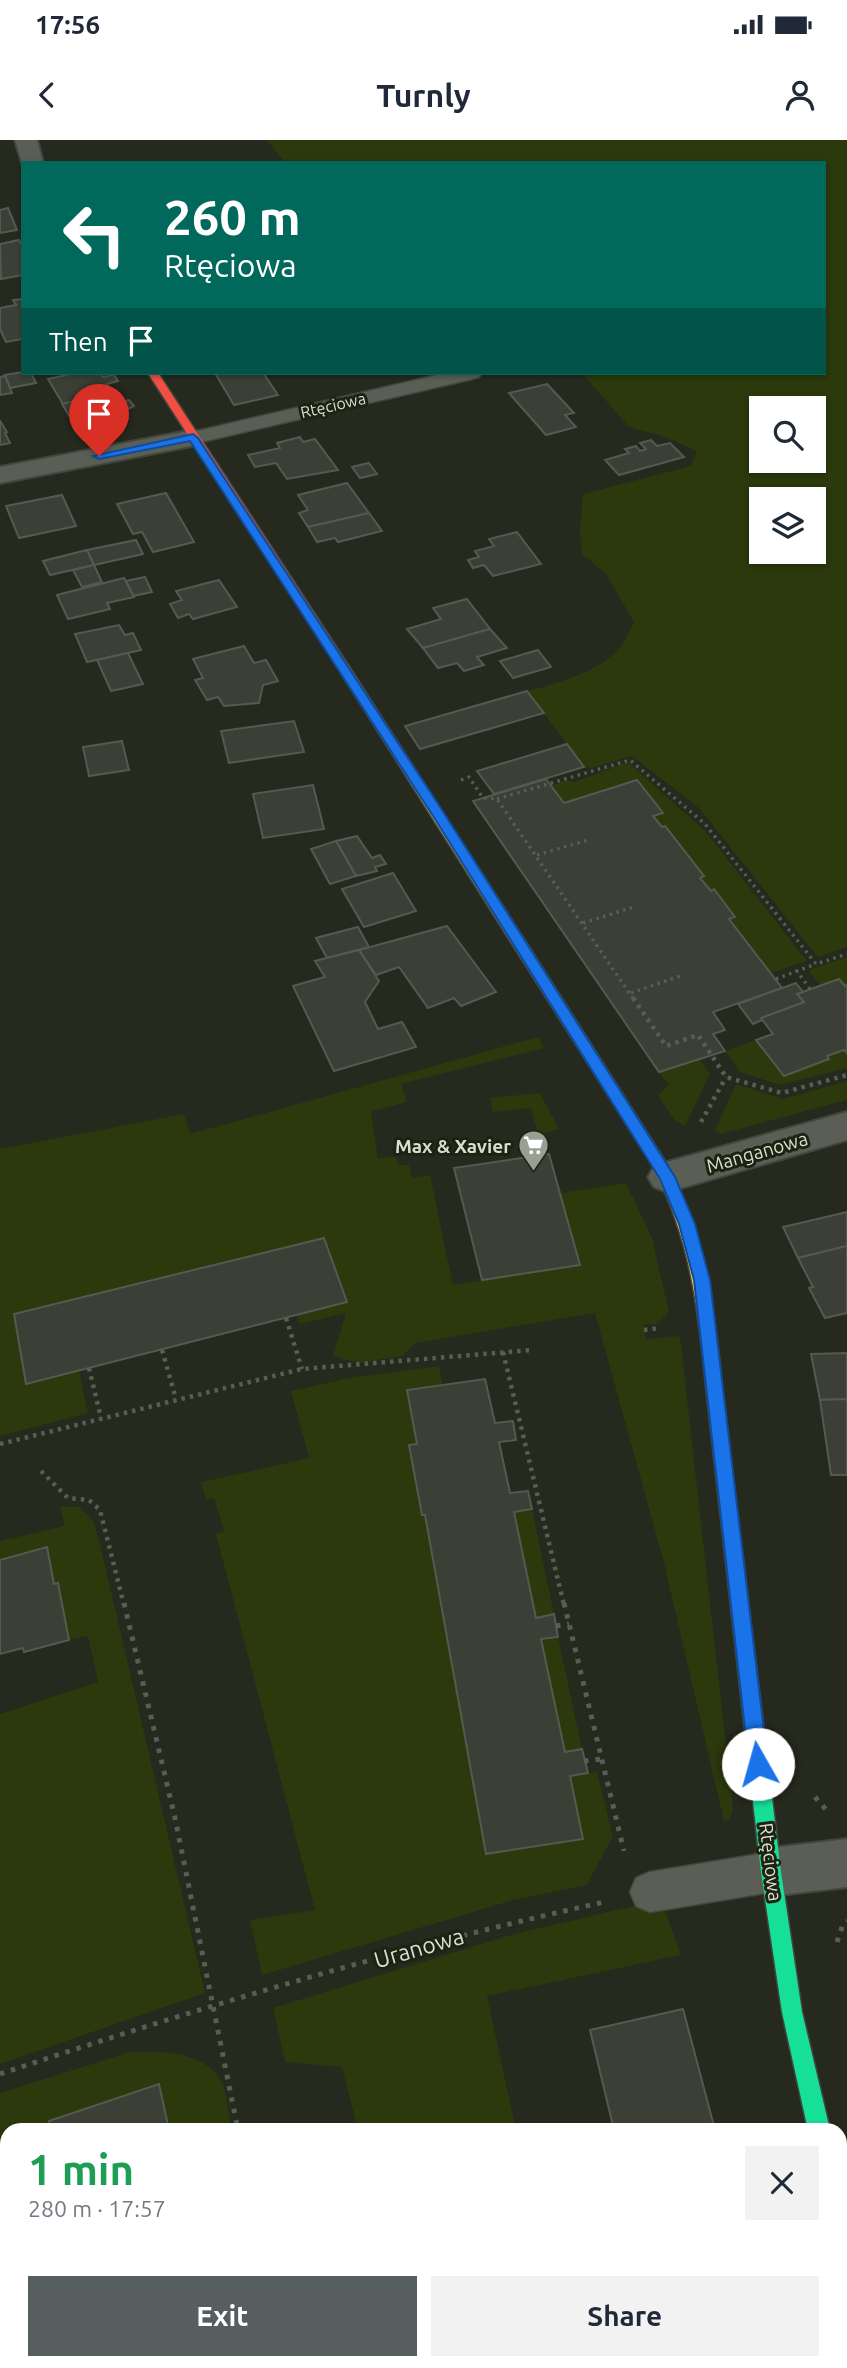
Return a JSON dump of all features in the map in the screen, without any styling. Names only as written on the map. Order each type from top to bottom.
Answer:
[{"type":"street","points":[[26,140],[31,161]]},
{"type":"street","name":"Rtęciowa","points":[[154,375],[438,813],[667,1177],[687,1224],[702,1280],[771,1872],[792,2012],[816,2123]]},
{"type":"street","name":"Rtęciowa","points":[[0,475],[193,438]]},
{"type":"street","name":"Manganowa","points":[[667,1177],[847,1126]]},
{"type":"street","points":[[771,1872],[847,1863]]},
{"type":"lane","name":"Rtęciowa","points":[[193,438],[463,375]]},
{"type":"lane","points":[[642,1894],[771,1872]]},
{"type":"path","points":[[484,798],[498,800],[630,760],[705,824],[816,964]]},
{"type":"path","points":[[498,800],[666,1046],[698,1035],[726,1077],[782,1093],[847,1075]]},
{"type":"path","points":[[537,856],[588,840]]},
{"type":"path","points":[[583,923],[634,907]]},
{"type":"path","points":[[776,979],[847,954]]},
{"type":"path","points":[[797,971],[810,989]]},
{"type":"path","points":[[631,993],[683,975]]},
{"type":"path","points":[[700,1125],[726,1077]]},
{"type":"path","points":[[286,1318],[302,1369]]},
{"type":"path","points":[[162,1350],[176,1399]]},
{"type":"path","points":[[0,1444],[302,1369],[533,1350]]},
{"type":"path","points":[[503,1352],[602,1759],[642,1894]]},
{"type":"path","points":[[89,1368],[101,1418]]},
{"type":"path","points":[[514,1430],[522,1429]]},
{"type":"path","points":[[41,1471],[68,1498],[89,1500],[100,1510],[128,1613],[215,2005],[238,2123]]},
{"type":"path","points":[[529,1500],[538,1498]]},
{"type":"path","points":[[556,1626],[569,1624]]},
{"type":"path","points":[[584,1761],[602,1759]]},
{"type":"path","name":"Uranowa","points":[[0,2074],[215,2005],[530,1917],[642,1894]]},
{"type":"green space","points":[[267,140],[847,140],[847,947],[818,957],[700,809],[632,756],[591,768],[584,767],[527,691],[564,680],[602,663],[621,646],[634,622],[606,574],[582,554],[580,531],[583,494],[691,466],[697,451],[662,436],[629,427],[584,375],[826,375],[826,161],[283,161]]},
{"type":"green space","points":[[629,763],[706,832],[807,961],[771,973],[729,919],[735,916],[714,890],[711,891],[700,878],[704,876],[665,826],[662,827],[653,816],[662,813],[637,780],[564,803],[551,786],[565,780],[575,782]]},
{"type":"green space","points":[[847,957],[845,986],[839,979],[821,986],[808,970]]},
{"type":"green space","points":[[538,1037],[544,1048],[401,1084],[407,1102],[371,1112],[378,1158],[396,1157],[398,1165],[409,1165],[412,1178],[430,1175],[453,1285],[580,1265],[560,1193],[626,1183],[652,1238],[669,1312],[657,1324],[643,1324],[646,1339],[680,1336],[733,1808],[730,1819],[724,1821],[664,1563],[595,1313],[415,1343],[402,1356],[359,1363],[333,1356],[346,1313],[300,1324],[296,1315],[323,1238],[15,1314],[26,1384],[79,1371],[88,1413],[0,1436],[0,1149],[184,1114],[190,1134]]},
{"type":"green space","points":[[756,1040],[784,1076],[828,1060],[827,1056],[844,1050],[847,1053],[847,1068],[780,1085],[740,1072],[725,1051]]},
{"type":"green space","points":[[699,1059],[710,1074],[685,1126],[675,1120],[658,1096],[669,1085],[659,1072]]},
{"type":"green space","points":[[847,1081],[847,1100],[720,1134],[715,1130],[736,1084],[783,1099]]},
{"type":"green space","points":[[540,1093],[559,1129],[538,1135],[531,1108],[493,1112],[490,1098]]},
{"type":"green space","points":[[439,1366],[443,1385],[407,1391],[417,1444],[409,1445],[421,1515],[425,1515],[486,1854],[583,1839],[570,1776],[597,1772],[613,1836],[587,1885],[513,1900],[262,1975],[250,1920],[315,1910],[216,1534],[224,1531],[214,1498],[206,1500],[201,1482],[309,1458],[291,1391],[349,1378]]},
{"type":"green space","points":[[60,1507],[79,1507],[93,1520],[99,1540],[205,1993],[0,2064],[0,1714],[98,1682],[88,1636],[69,1640],[58,1583],[54,1584],[47,1548],[0,1560],[0,1541],[65,1526]]},
{"type":"green space","points":[[532,1509],[554,1614],[536,1618],[514,1512]]},
{"type":"green space","points":[[558,1637],[582,1749],[565,1752],[541,1639]]},
{"type":"green space","points":[[647,1903],[666,1913],[681,1955],[487,1996],[514,2123],[356,2123],[342,2067],[285,2062],[273,2008],[514,1934]]},
{"type":"green space","points":[[130,2052],[180,2054],[204,2063],[221,2081],[230,2123],[167,2123],[159,2084],[49,2123],[0,2123],[0,2093]]},
{"type":"building","points":[[8,208],[17,230],[0,233],[0,210]]},
{"type":"building","points":[[19,240],[21,275],[1,279],[0,244]]},
{"type":"building","points":[[21,299],[21,339],[6,342],[0,329],[0,308],[16,305],[13,300]]},
{"type":"building","points":[[21,372],[21,375],[32,375],[36,383],[10,388],[5,375]]},
{"type":"building","points":[[67,375],[114,375],[118,381],[107,384],[113,393],[63,404],[48,379]]},
{"type":"building","points":[[216,375],[265,375],[278,395],[234,405]]},
{"type":"building","points":[[5,376],[12,393],[0,395],[0,377]]},
{"type":"building","points":[[547,384],[574,413],[565,415],[576,427],[546,435],[509,393]]},
{"type":"building","points":[[113,393],[119,402],[129,400],[134,406],[124,411],[128,419],[78,430],[62,404]]},
{"type":"building","points":[[0,421],[7,432],[5,433],[10,443],[0,445]]},
{"type":"building","points":[[300,437],[303,442],[315,439],[338,470],[287,479],[276,463],[255,467],[248,455],[280,448],[277,443]]},
{"type":"building","points":[[651,440],[657,446],[670,443],[684,457],[619,475],[605,460],[629,453],[625,449],[636,446],[640,451],[646,449],[640,443]]},
{"type":"building","points":[[369,463],[377,474],[360,478],[352,467]]},
{"type":"building","points":[[347,483],[369,513],[308,527],[299,513],[308,510],[298,495]]},
{"type":"building","points":[[166,493],[194,542],[153,552],[142,532],[133,534],[117,504]]},
{"type":"building","points":[[62,495],[76,526],[19,538],[6,506]]},
{"type":"building","points":[[369,513],[382,531],[338,542],[335,538],[317,542],[308,527]]},
{"type":"building","points":[[517,532],[541,564],[493,576],[484,565],[473,568],[468,560],[479,557],[475,551],[494,546],[489,539]]},
{"type":"building","points":[[136,540],[143,554],[94,565],[87,550]]},
{"type":"building","points":[[87,550],[94,565],[50,575],[43,561]]},
{"type":"building","points":[[94,565],[102,582],[82,587],[73,570]]},
{"type":"building","points":[[145,577],[152,592],[133,596],[126,581]]},
{"type":"building","points":[[124,578],[134,597],[107,603],[110,609],[68,619],[57,595]]},
{"type":"building","points":[[219,580],[237,607],[193,619],[189,614],[178,618],[170,604],[182,600],[176,591]]},
{"type":"building","points":[[467,599],[490,629],[423,648],[407,629],[441,619],[433,608]]},
{"type":"building","points":[[119,625],[125,635],[133,633],[141,650],[87,662],[75,634]]},
{"type":"building","points":[[490,629],[507,648],[477,657],[484,665],[464,671],[457,663],[438,668],[423,648]]},
{"type":"building","points":[[244,646],[254,663],[266,660],[278,681],[263,685],[259,703],[224,706],[218,697],[207,700],[195,680],[203,678],[193,659]]},
{"type":"building","points":[[538,650],[551,667],[513,678],[500,661]]},
{"type":"building","points":[[128,653],[143,684],[111,691],[97,660]]},
{"type":"building","points":[[527,691],[544,713],[420,749],[405,726]]},
{"type":"building","points":[[294,721],[304,752],[229,763],[221,731]]},
{"type":"building","points":[[122,741],[129,770],[89,776],[83,747]]},
{"type":"building","points":[[567,744],[584,767],[494,794],[477,771]]},
{"type":"building","points":[[546,779],[564,803],[637,780],[663,813],[653,816],[662,827],[665,826],[704,876],[700,878],[711,891],[714,889],[735,917],[729,919],[782,988],[713,1012],[725,1030],[713,1034],[725,1051],[659,1072],[473,801]]},
{"type":"building","points":[[313,785],[324,829],[263,838],[253,794]]},
{"type":"building","points":[[357,836],[372,858],[380,855],[386,864],[375,867],[377,871],[356,876],[336,841]]},
{"type":"building","points":[[336,841],[356,876],[330,884],[311,849]]},
{"type":"building","points":[[393,873],[416,911],[364,927],[342,889]]},
{"type":"building","points":[[447,926],[496,992],[461,1006],[454,998],[428,1008],[399,967],[376,975],[359,950]]},
{"type":"building","points":[[358,927],[369,947],[327,958],[316,938]]},
{"type":"building","points":[[359,950],[379,981],[365,1002],[378,1029],[402,1022],[416,1047],[334,1071],[293,986],[325,977],[315,961]]},
{"type":"building","points":[[839,979],[847,985],[847,1053],[844,1050],[827,1056],[829,1059],[784,1076],[756,1040],[773,1034],[761,1018],[804,1002],[797,994]]},
{"type":"building","points":[[796,983],[803,992],[797,994],[804,1002],[761,1018],[762,1020],[753,1024],[738,1004]]},
{"type":"building","points":[[549,1154],[580,1265],[482,1280],[454,1168]]},
{"type":"building","points":[[847,1212],[847,1246],[798,1258],[783,1227]]},
{"type":"building","points":[[324,1238],[347,1302],[26,1384],[14,1314]]},
{"type":"building","points":[[847,1246],[847,1313],[825,1318],[809,1288],[813,1287],[798,1258]]},
{"type":"building","points":[[847,1353],[847,1399],[820,1400],[811,1354]]},
{"type":"building","points":[[485,1379],[495,1423],[513,1421],[516,1440],[499,1442],[510,1493],[528,1491],[532,1509],[514,1512],[536,1618],[554,1614],[558,1637],[541,1639],[565,1752],[582,1749],[588,1773],[570,1776],[583,1839],[486,1854],[425,1515],[422,1515],[409,1445],[417,1444],[407,1390]]},
{"type":"building","points":[[847,1399],[847,1475],[831,1475],[820,1400]]},
{"type":"building","points":[[47,1547],[54,1584],[58,1583],[69,1640],[24,1652],[23,1648],[0,1654],[0,1560]]},
{"type":"building","points":[[683,2009],[713,2123],[612,2123],[590,2030]]},
{"type":"building","points":[[159,2084],[167,2123],[49,2123]]},
{"type":"traffic: fast","points":[[714,1386],[771,1872],[792,2012],[817,2123]]},
{"type":"traffic: slow","points":[[342,665],[526,954]]},
{"type":"traffic: slow","points":[[660,1165],[674,1190],[693,1244],[704,1301],[714,1386]]},
{"type":"traffic: jam","points":[[154,375],[342,665]]},
{"type":"traffic: jam","points":[[526,954],[660,1165]]},
{"type":"place","name":"Max & Xavier","points":[[534,1173]]},
{"type":"route","points":[[99,456],[193,438],[438,813],[667,1177],[687,1224],[702,1280],[758,1764]]}]
